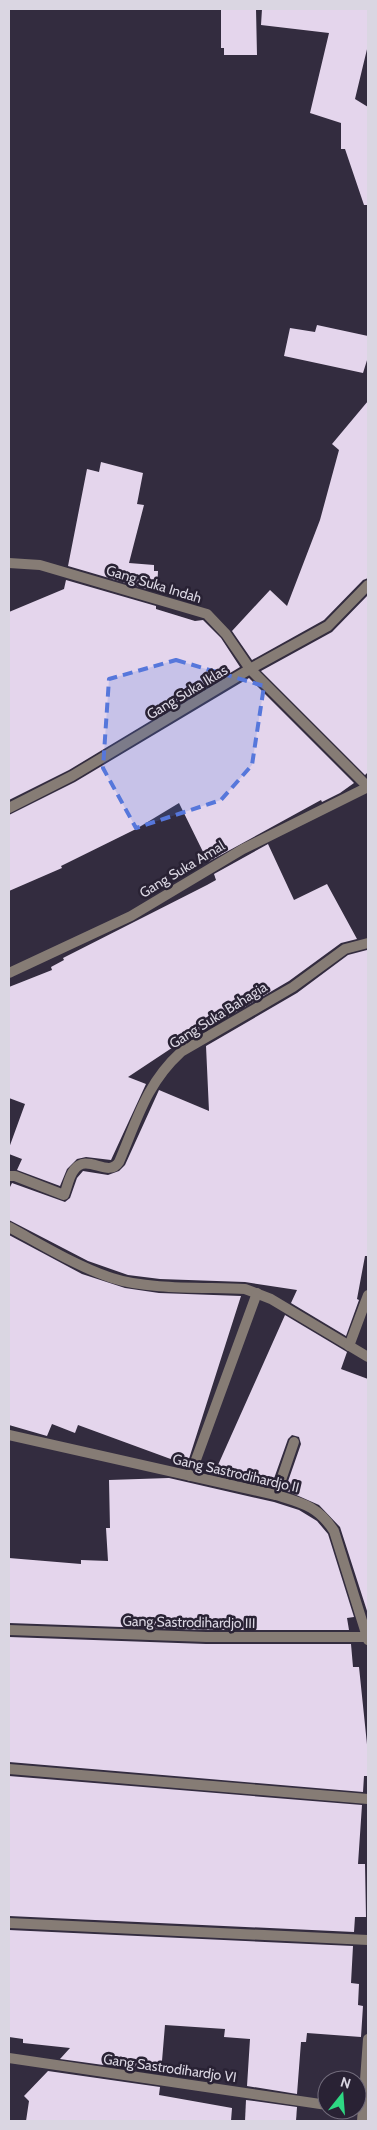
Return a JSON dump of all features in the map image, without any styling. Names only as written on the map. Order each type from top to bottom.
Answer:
[{"type":"street","name":"Gang Suka Indah","points":[[9,563],[40,564],[207,614],[226,634],[250,669],[368,787]]},
{"type":"street","name":"Gang Suka Iklas","points":[[9,808],[72,776],[250,669],[328,626],[366,590]]},
{"type":"street","name":"Gang Suka Amal","points":[[9,973],[131,916],[243,849],[368,787]]},
{"type":"street","name":"Gang Suka Bahagia","points":[[9,1176],[15,1176],[64,1195],[72,1171],[80,1165],[92,1164],[114,1168],[119,1162],[149,1090],[168,1063],[181,1052],[293,987],[345,949],[368,943]]},
{"type":"street","points":[[9,1227],[60,1255],[112,1278],[145,1284],[245,1289],[257,1293],[272,1299],[368,1357]]},
{"type":"street","points":[[190,1476],[257,1293]]},
{"type":"street","points":[[349,1346],[368,1295]]},
{"type":"street","name":"Gang Sastrodihardjo II","points":[[9,1435],[276,1495],[311,1506],[326,1518],[334,1531],[368,1639]]},
{"type":"street","points":[[276,1495],[294,1442]]},
{"type":"street","name":"Gang Sastrodihardjo III","points":[[9,1630],[206,1637],[368,1639]]},
{"type":"street","points":[[9,1769],[368,1799]]},
{"type":"street","points":[[9,1923],[368,1940]]},
{"type":"street","points":[[365,2070],[368,2039]]},
{"type":"street","name":"Gang Sastrodihardjo VI","points":[[9,2058],[317,2104]]},
{"type":"highlighted area","points":[[176,660],[264,686],[252,765],[221,800],[136,828],[103,768],[109,679]]},
{"type":"building","points":[[221,9],[256,9],[257,55],[224,55],[224,48],[221,48]]},
{"type":"building","points":[[262,9],[368,9],[368,45],[355,99],[368,107],[368,205],[364,205],[345,149],[341,149],[341,123],[310,113],[329,33],[261,25]]},
{"type":"building","points":[[317,325],[368,336],[368,357],[363,373],[284,356],[290,328],[315,332]]},
{"type":"building","points":[[368,401],[368,578],[363,580],[324,620],[252,660],[232,631],[270,590],[287,606],[320,520],[339,450],[332,444]]},
{"type":"building","points":[[101,462],[143,473],[137,504],[144,505],[129,563],[154,565],[154,571],[158,571],[157,592],[68,566],[87,469],[99,472]]},
{"type":"building","points":[[66,580],[156,606],[156,609],[195,621],[203,620],[221,638],[240,667],[69,770],[9,800],[9,612],[64,589]]},
{"type":"building","points":[[368,595],[368,772],[365,775],[261,671],[332,632]]},
{"type":"building","points":[[249,678],[354,783],[340,793],[322,802],[321,800],[208,862],[179,803],[136,829],[61,866],[62,868],[9,891],[9,815],[75,782]]},
{"type":"building","points":[[268,844],[294,900],[327,884],[357,939],[341,943],[289,981],[205,1030],[205,1026],[128,1077],[146,1084],[111,1160],[86,1157],[77,1159],[67,1169],[60,1186],[17,1170],[22,1159],[9,1154],[9,1148],[25,1104],[9,1098],[9,987],[52,970],[51,967],[64,960],[63,958],[207,885],[216,880],[214,874]]},
{"type":"building","points":[[367,950],[368,1256],[365,1256],[357,1299],[359,1300],[346,1336],[291,1303],[297,1290],[245,1282],[160,1279],[128,1275],[88,1261],[9,1220],[9,1189],[12,1183],[65,1202],[70,1198],[77,1178],[83,1171],[108,1175],[119,1171],[125,1165],[159,1090],[209,1111],[206,1046],[297,993],[348,955]]},
{"type":"building","points":[[9,1235],[82,1274],[125,1288],[159,1293],[241,1296],[187,1465],[78,1425],[75,1433],[52,1424],[47,1436],[9,1425]]},
{"type":"building","points":[[285,1315],[347,1352],[341,1369],[368,1379],[368,1614],[340,1527],[319,1505],[285,1490],[301,1444],[299,1437],[292,1435],[288,1439],[271,1487],[214,1474]]},
{"type":"building","points":[[169,1478],[274,1502],[299,1510],[317,1521],[328,1534],[354,1617],[347,1618],[349,1630],[206,1630],[9,1623],[9,1558],[81,1564],[81,1560],[108,1561],[106,1528],[110,1528],[109,1480]]},
{"type":"building","points":[[9,1637],[206,1644],[351,1644],[353,1667],[359,1667],[368,1754],[367,1776],[364,1776],[363,1792],[9,1762]]},
{"type":"building","points":[[9,1776],[362,1805],[358,1864],[365,1864],[366,1917],[355,1917],[354,1932],[9,1916]]},
{"type":"building","points":[[9,1930],[353,1946],[351,1983],[359,1984],[358,2005],[363,2006],[361,2037],[307,2033],[306,2042],[301,2042],[297,2094],[247,2086],[250,2039],[224,2037],[225,2029],[165,2025],[161,2073],[60,2059],[70,2048],[23,2043],[23,2039],[9,2037]]},
{"type":"building","points":[[48,2071],[160,2087],[159,2095],[232,2108],[231,2121],[26,2121],[29,2101],[24,2096]]},
{"type":"building","points":[[246,2100],[297,2107],[296,2121],[245,2121]]}]
